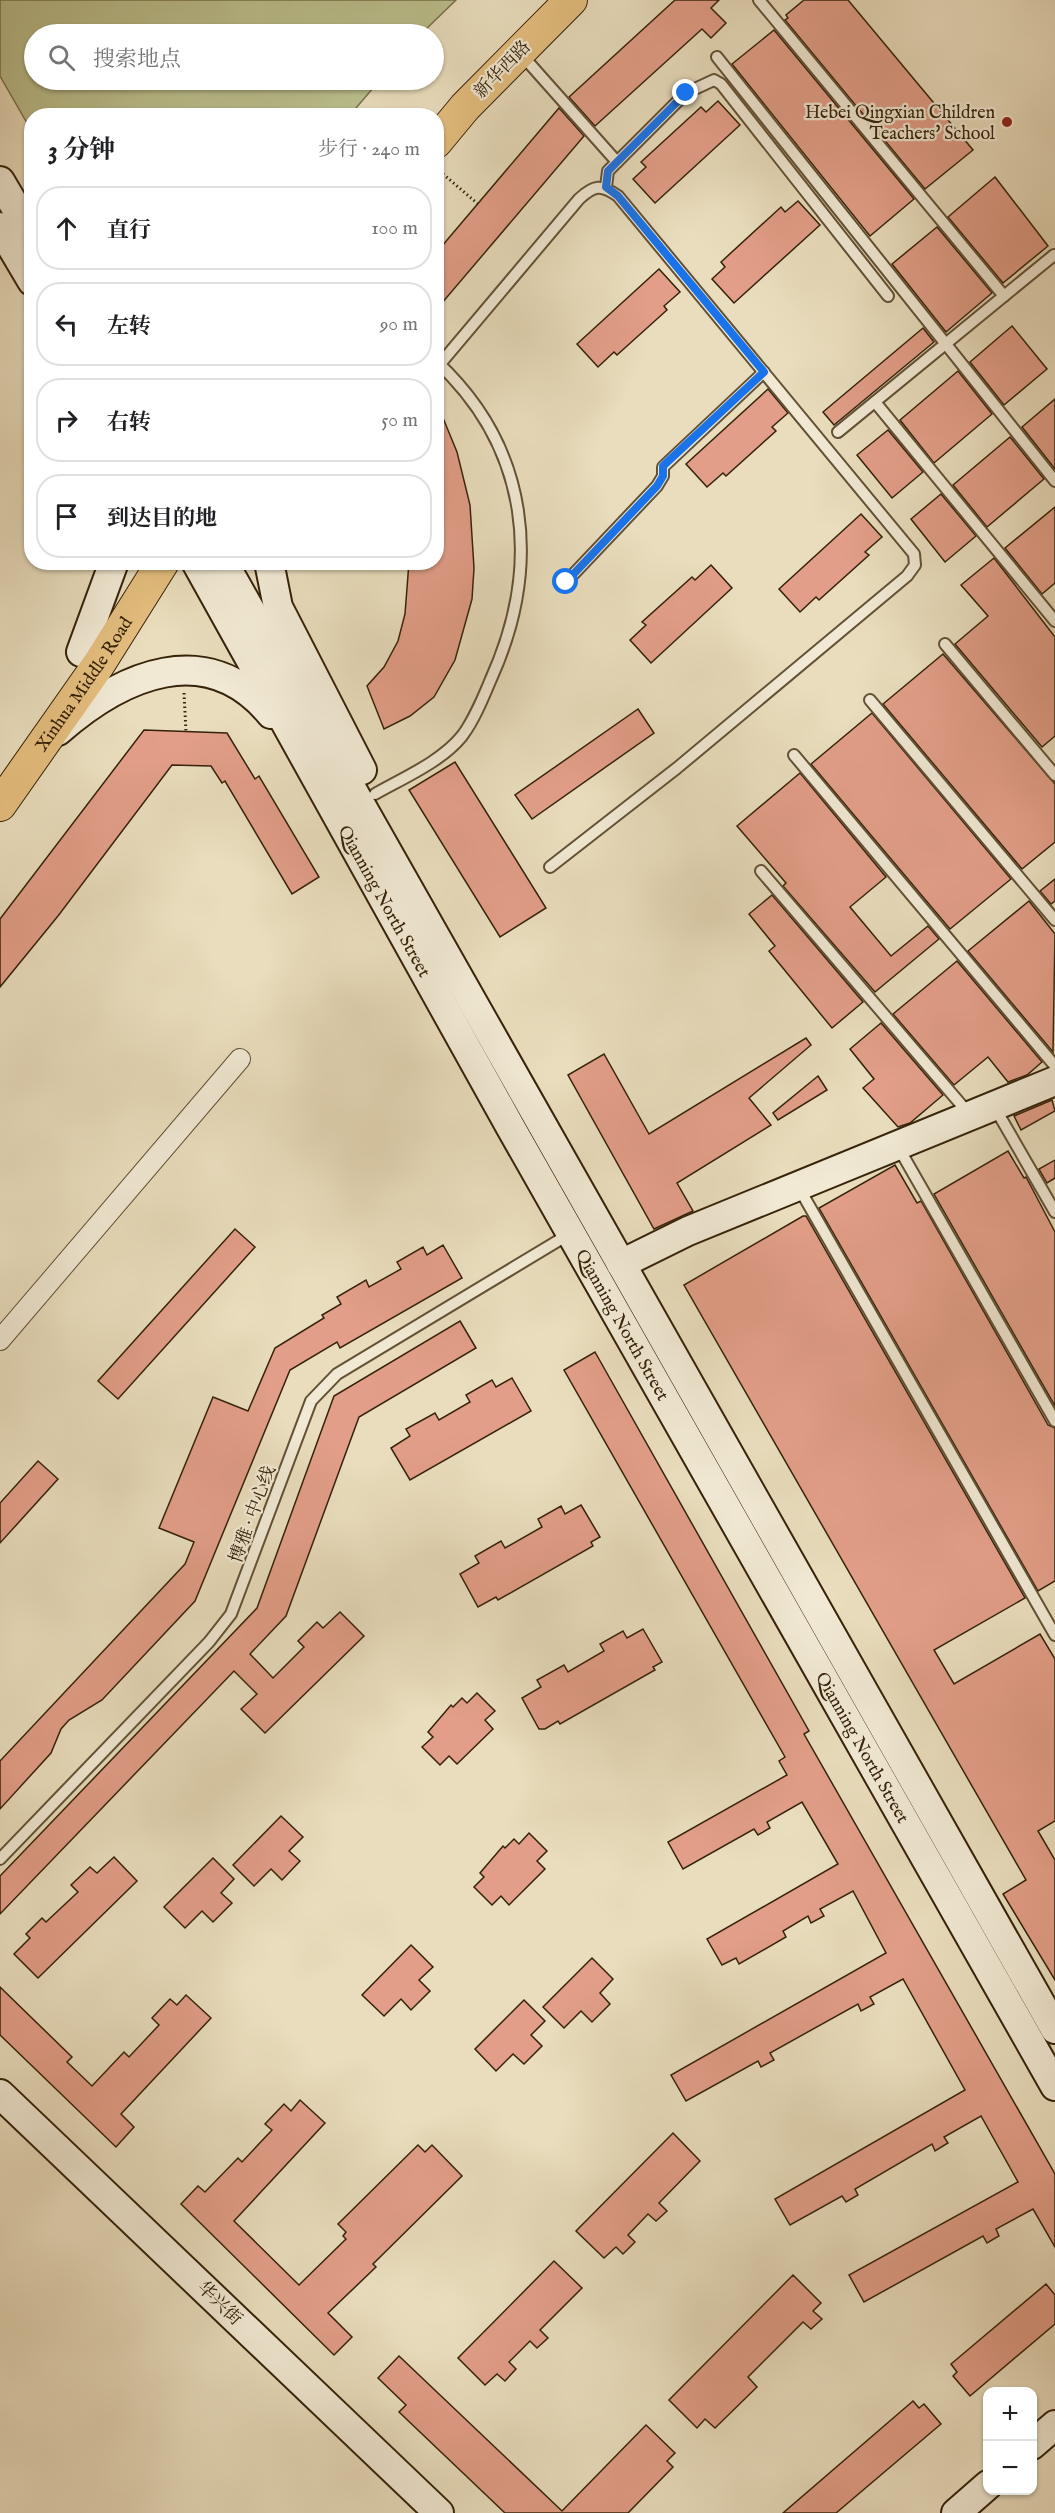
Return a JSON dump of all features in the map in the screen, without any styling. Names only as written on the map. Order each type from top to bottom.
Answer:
[{"type":"main road","name":"新华西路","points":[[438,108],[541,0]]},
{"type":"main road","name":"新华西路","points":[[444,132],[465,107],[571,0]]},
{"type":"main road","points":[[0,181],[24,222]]},
{"type":"main road","points":[[0,227],[24,268]]},
{"type":"main road","points":[[81,652],[111,570]]},
{"type":"main road","name":"Xinhua Middle Road","points":[[0,768],[81,652],[132,570]]},
{"type":"main road","name":"Xinhua Middle Road","points":[[0,805],[99,664],[158,570]]},
{"type":"main road","name":"Qianning North Street","points":[[200,570],[572,1233],[1055,2086]]},
{"type":"main road","name":"Qianning North Street","points":[[228,570],[1055,2029]]},
{"type":"main road","points":[[271,570],[278,607],[435,911],[444,951]]},
{"type":"main road","points":[[43,744],[78,713],[144,677],[167,671],[205,670],[239,684],[270,712],[329,800]]},
{"type":"main road","points":[[621,1263],[688,1231],[1055,1081]]},
{"type":"main road","name":"华兴街","points":[[0,2094],[439,2513]]},
{"type":"main road","points":[[1037,2441],[1055,2425]]},
{"type":"main road","points":[[956,2513],[983,2489]]},
{"type":"street","points":[[0,1340],[240,1059]]},
{"type":"lane","points":[[759,0],[1004,296]]},
{"type":"lane","points":[[519,51],[616,162]]},
{"type":"lane","points":[[717,57],[1055,481]]},
{"type":"lane","points":[[606,187],[608,171],[616,162],[686,93],[714,80],[721,84],[888,296]]},
{"type":"lane","points":[[444,355],[579,199],[596,186],[606,187],[618,196],[914,554],[915,565],[907,576],[677,768],[550,867]]},
{"type":"lane","points":[[838,432],[1054,255]]},
{"type":"lane","points":[[375,794],[433,760],[462,736],[480,704],[506,646],[515,601],[522,548],[521,518],[515,490],[505,459],[490,430],[465,391],[444,368]]},
{"type":"lane","points":[[566,582],[657,486],[663,476],[663,466],[764,372]]},
{"type":"lane","points":[[875,402],[1055,621]]},
{"type":"lane","points":[[945,644],[1055,775]]},
{"type":"lane","points":[[870,700],[1055,920]]},
{"type":"lane","points":[[794,755],[1055,1066]]},
{"type":"lane","points":[[761,871],[982,1111],[1055,1212]]},
{"type":"lane","points":[[897,1145],[1055,1421]]},
{"type":"lane","points":[[798,1186],[1055,1635]]},
{"type":"lane","name":"博雅 · 中心线","points":[[0,1859],[209,1642],[231,1614],[311,1401],[322,1388],[337,1374],[572,1233]]},
{"type":"path","points":[[444,175],[478,204]]},
{"type":"path","points":[[183,670],[186,732]]},
{"type":"green space","points":[[0,0],[456,0],[431,24],[24,24],[24,90],[371,90],[356,108],[24,108],[24,118],[0,76]]},
{"type":"building","points":[[675,0],[719,0],[711,8],[726,23],[711,38],[702,29],[595,126],[569,97]]},
{"type":"building","points":[[804,0],[848,0],[973,150],[925,189],[785,20],[788,18],[786,15]]},
{"type":"building","points":[[774,30],[914,199],[870,236],[732,64]]},
{"type":"building","points":[[718,101],[740,125],[655,203],[633,179],[646,167],[641,162],[701,107],[706,112]]},
{"type":"building","points":[[559,108],[584,136],[444,301],[444,244]]},
{"type":"building","points":[[995,177],[1048,246],[1003,283],[948,217]]},
{"type":"building","points":[[798,201],[820,225],[734,303],[712,279],[725,267],[721,262],[781,207],[785,212]]},
{"type":"building","points":[[937,227],[992,293],[946,332],[892,264]]},
{"type":"building","points":[[659,269],[680,292],[664,306],[667,310],[617,355],[614,352],[598,367],[577,344]]},
{"type":"building","points":[[1012,326],[1047,369],[1004,405],[970,362]]},
{"type":"building","points":[[923,328],[934,342],[834,425],[823,412]]},
{"type":"building","points":[[958,371],[992,414],[934,463],[900,420]]},
{"type":"building","points":[[768,389],[788,413],[772,427],[776,431],[726,476],[723,473],[707,487],[686,464]]},
{"type":"building","points":[[1055,399],[1055,469],[1022,427]]},
{"type":"building","points":[[444,420],[457,452],[470,505],[474,568],[472,599],[455,660],[434,697],[410,716],[384,729],[367,686],[384,667],[398,641],[405,614],[408,570],[444,570]]},
{"type":"building","points":[[888,430],[923,472],[892,498],[857,455]]},
{"type":"building","points":[[1010,437],[1044,479],[987,527],[953,485]]},
{"type":"building","points":[[941,494],[976,536],[945,562],[911,519]]},
{"type":"building","points":[[1055,507],[1055,583],[1042,594],[1005,548]]},
{"type":"building","points":[[861,514],[882,537],[865,552],[869,555],[819,600],[816,597],[800,612],[779,589]]},
{"type":"building","points":[[994,558],[1055,637],[1055,736],[1042,747],[955,644],[988,616],[961,585]]},
{"type":"building","points":[[711,565],[732,588],[651,663],[630,640],[646,625],[642,622],[692,577],[695,580]]},
{"type":"building","points":[[943,654],[1055,784],[1055,842],[1022,869],[883,704]]},
{"type":"building","points":[[638,709],[654,733],[532,819],[515,795]]},
{"type":"building","points":[[872,713],[1011,879],[950,929],[811,764]]},
{"type":"building","points":[[144,730],[227,733],[255,779],[259,776],[319,877],[292,894],[225,781],[222,783],[211,766],[172,765],[58,916],[0,987],[0,919]]},
{"type":"building","points":[[455,762],[546,908],[500,937],[409,790]]},
{"type":"building","points":[[800,773],[886,877],[850,907],[891,956],[928,926],[939,939],[875,992],[783,886],[786,883],[737,826]]},
{"type":"building","points":[[1055,879],[1055,901],[1051,904],[1040,891]]},
{"type":"building","points":[[772,895],[863,1002],[832,1028],[769,951],[775,946],[749,914]]},
{"type":"building","points":[[1029,901],[1055,934],[1053,1052],[968,951]]},
{"type":"building","points":[[957,961],[1042,1062],[1027,1075],[1008,1082],[988,1057],[954,1085],[893,1014]]},
{"type":"building","points":[[881,1023],[943,1095],[910,1123],[898,1127],[863,1088],[874,1079],[850,1049]]},
{"type":"building","points":[[806,1038],[811,1045],[749,1098],[771,1125],[677,1183],[693,1211],[654,1229],[568,1075],[604,1054],[649,1134]]},
{"type":"building","points":[[818,1076],[827,1090],[778,1120],[773,1113]]},
{"type":"building","points":[[1052,1100],[1055,1111],[1021,1130],[1014,1116]]},
{"type":"building","points":[[1008,1151],[1024,1178],[1026,1177],[1055,1232],[1055,1406],[934,1194]]},
{"type":"building","points":[[1055,1160],[1055,1178],[1047,1183],[1039,1169]]},
{"type":"building","points":[[895,1165],[917,1203],[921,1201],[1048,1425],[1055,1428],[1055,1581],[1038,1591],[819,1208]]},
{"type":"building","points":[[806,1216],[1025,1598],[934,1650],[954,1684],[1040,1634],[1055,1659],[1055,1821],[1038,1831],[1055,1860],[1055,1980],[1003,1894],[1026,1880],[684,1285]]},
{"type":"building","points":[[235,1229],[255,1247],[118,1399],[98,1381]]},
{"type":"building","points":[[443,1245],[462,1278],[340,1348],[337,1342],[290,1370],[195,1601],[102,1700],[69,1720],[61,1729],[51,1753],[0,1809],[0,1761],[185,1564],[194,1542],[159,1528],[213,1397],[248,1411],[275,1348],[324,1318],[322,1315],[341,1304],[337,1297],[366,1280],[369,1287],[401,1269],[397,1262],[423,1247],[427,1255]]},
{"type":"building","points":[[460,1321],[476,1348],[359,1417],[286,1616],[250,1654],[273,1678],[304,1647],[298,1641],[317,1622],[323,1628],[340,1612],[364,1636],[265,1733],[241,1709],[257,1694],[234,1671],[0,1914],[0,1876],[257,1608],[334,1396]]},
{"type":"building","points":[[595,1352],[809,1731],[804,1734],[1055,2174],[1055,2247],[1033,2209],[996,2229],[999,2236],[987,2243],[983,2236],[864,2302],[849,2275],[1018,2182],[981,2116],[944,2137],[948,2143],[935,2151],[932,2144],[855,2189],[858,2195],[846,2202],[842,2196],[790,2225],[775,2199],[965,2090],[903,1979],[870,1997],[874,2004],[861,2011],[858,2004],[770,2053],[774,2060],[761,2067],[758,2061],[686,2101],[671,2075],[886,1953],[853,1891],[820,1909],[824,1916],[811,1923],[808,1916],[783,1931],[786,1937],[739,1964],[736,1958],[722,1965],[707,1939],[838,1864],[802,1802],[767,1822],[770,1828],[758,1835],[754,1829],[683,1869],[668,1842],[787,1775],[779,1761],[785,1757],[564,1370]]},
{"type":"building","points":[[512,1378],[531,1411],[410,1480],[391,1448],[410,1436],[406,1429],[435,1413],[439,1420],[470,1402],[466,1395],[492,1380],[496,1387]]},
{"type":"building","points":[[38,1461],[58,1479],[0,1543],[0,1503]]},
{"type":"building","points":[[581,1505],[600,1537],[591,1542],[593,1546],[498,1600],[496,1597],[478,1607],[460,1574],[479,1563],[475,1556],[501,1541],[505,1548],[542,1527],[538,1519],[561,1506],[565,1514]]},
{"type":"building","points":[[643,1629],[662,1662],[653,1667],[655,1670],[560,1724],[558,1721],[545,1729],[539,1729],[522,1698],[541,1687],[537,1680],[564,1665],[568,1672],[604,1651],[600,1644],[623,1631],[627,1638]]},
{"type":"building","points":[[477,1693],[495,1711],[485,1720],[493,1729],[457,1764],[449,1756],[440,1765],[422,1747],[433,1737],[428,1732],[451,1705],[453,1707],[462,1698],[467,1703]]},
{"type":"building","points":[[281,1816],[303,1837],[289,1851],[300,1861],[282,1880],[271,1869],[254,1886],[233,1865]]},
{"type":"building","points":[[529,1833],[547,1851],[537,1861],[545,1869],[509,1905],[501,1896],[492,1905],[474,1887],[484,1877],[480,1873],[503,1846],[505,1848],[514,1839],[519,1844]]},
{"type":"building","points":[[114,1857],[137,1881],[38,1978],[14,1954],[30,1938],[26,1934],[42,1918],[46,1922],[78,1892],[71,1885],[90,1867],[97,1873]]},
{"type":"building","points":[[213,1858],[234,1879],[221,1893],[232,1903],[213,1922],[202,1911],[185,1928],[164,1907]]},
{"type":"building","points":[[411,1945],[433,1967],[419,1980],[430,1991],[411,2010],[401,1999],[384,2016],[362,1995]]},
{"type":"building","points":[[592,1958],[613,1979],[600,1993],[610,2004],[592,2022],[581,2011],[564,2028],[543,2007]]},
{"type":"building","points":[[0,1987],[72,2057],[67,2062],[92,2086],[124,2052],[129,2057],[159,2025],[152,2018],[170,1999],[177,2005],[186,1995],[211,2018],[121,2114],[134,2127],[116,2147],[0,2035]]},
{"type":"building","points":[[524,2000],[545,2021],[531,2035],[542,2046],[524,2064],[513,2054],[496,2071],[475,2049]]},
{"type":"building","points":[[300,2100],[325,2123],[234,2221],[299,2285],[346,2239],[343,2236],[346,2232],[338,2224],[418,2145],[425,2152],[432,2145],[462,2176],[373,2264],[376,2267],[328,2313],[352,2337],[334,2355],[181,2204],[198,2186],[205,2192],[238,2158],[242,2162],[272,2130],[265,2124],[284,2104],[291,2111]]},
{"type":"building","points":[[673,2133],[700,2161],[659,2203],[667,2211],[656,2221],[648,2214],[628,2235],[635,2242],[623,2254],[616,2247],[604,2258],[576,2231]]},
{"type":"building","points":[[554,2261],[582,2288],[540,2330],[548,2338],[537,2348],[530,2341],[509,2362],[516,2369],[505,2381],[497,2374],[485,2385],[458,2358]]},
{"type":"building","points":[[793,2275],[821,2303],[813,2311],[822,2319],[811,2329],[803,2322],[748,2377],[757,2387],[715,2428],[705,2419],[697,2428],[669,2400]]},
{"type":"building","points":[[1046,2284],[1055,2295],[1055,2324],[970,2396],[953,2376],[957,2372],[951,2364]]},
{"type":"building","points":[[399,2356],[562,2511],[646,2425],[675,2453],[667,2461],[673,2467],[628,2513],[505,2513],[399,2412],[406,2405],[378,2378]]},
{"type":"building","points":[[913,2401],[919,2408],[924,2404],[941,2424],[836,2513],[783,2513]]},
{"type":"place","name":"Hebei Qingxian Children Teachers' School","points":[[1007,122]]},
{"type":"route","points":[[566,582],[657,486],[663,476],[663,466],[764,372],[618,196],[606,187],[608,171],[686,93]]}]
